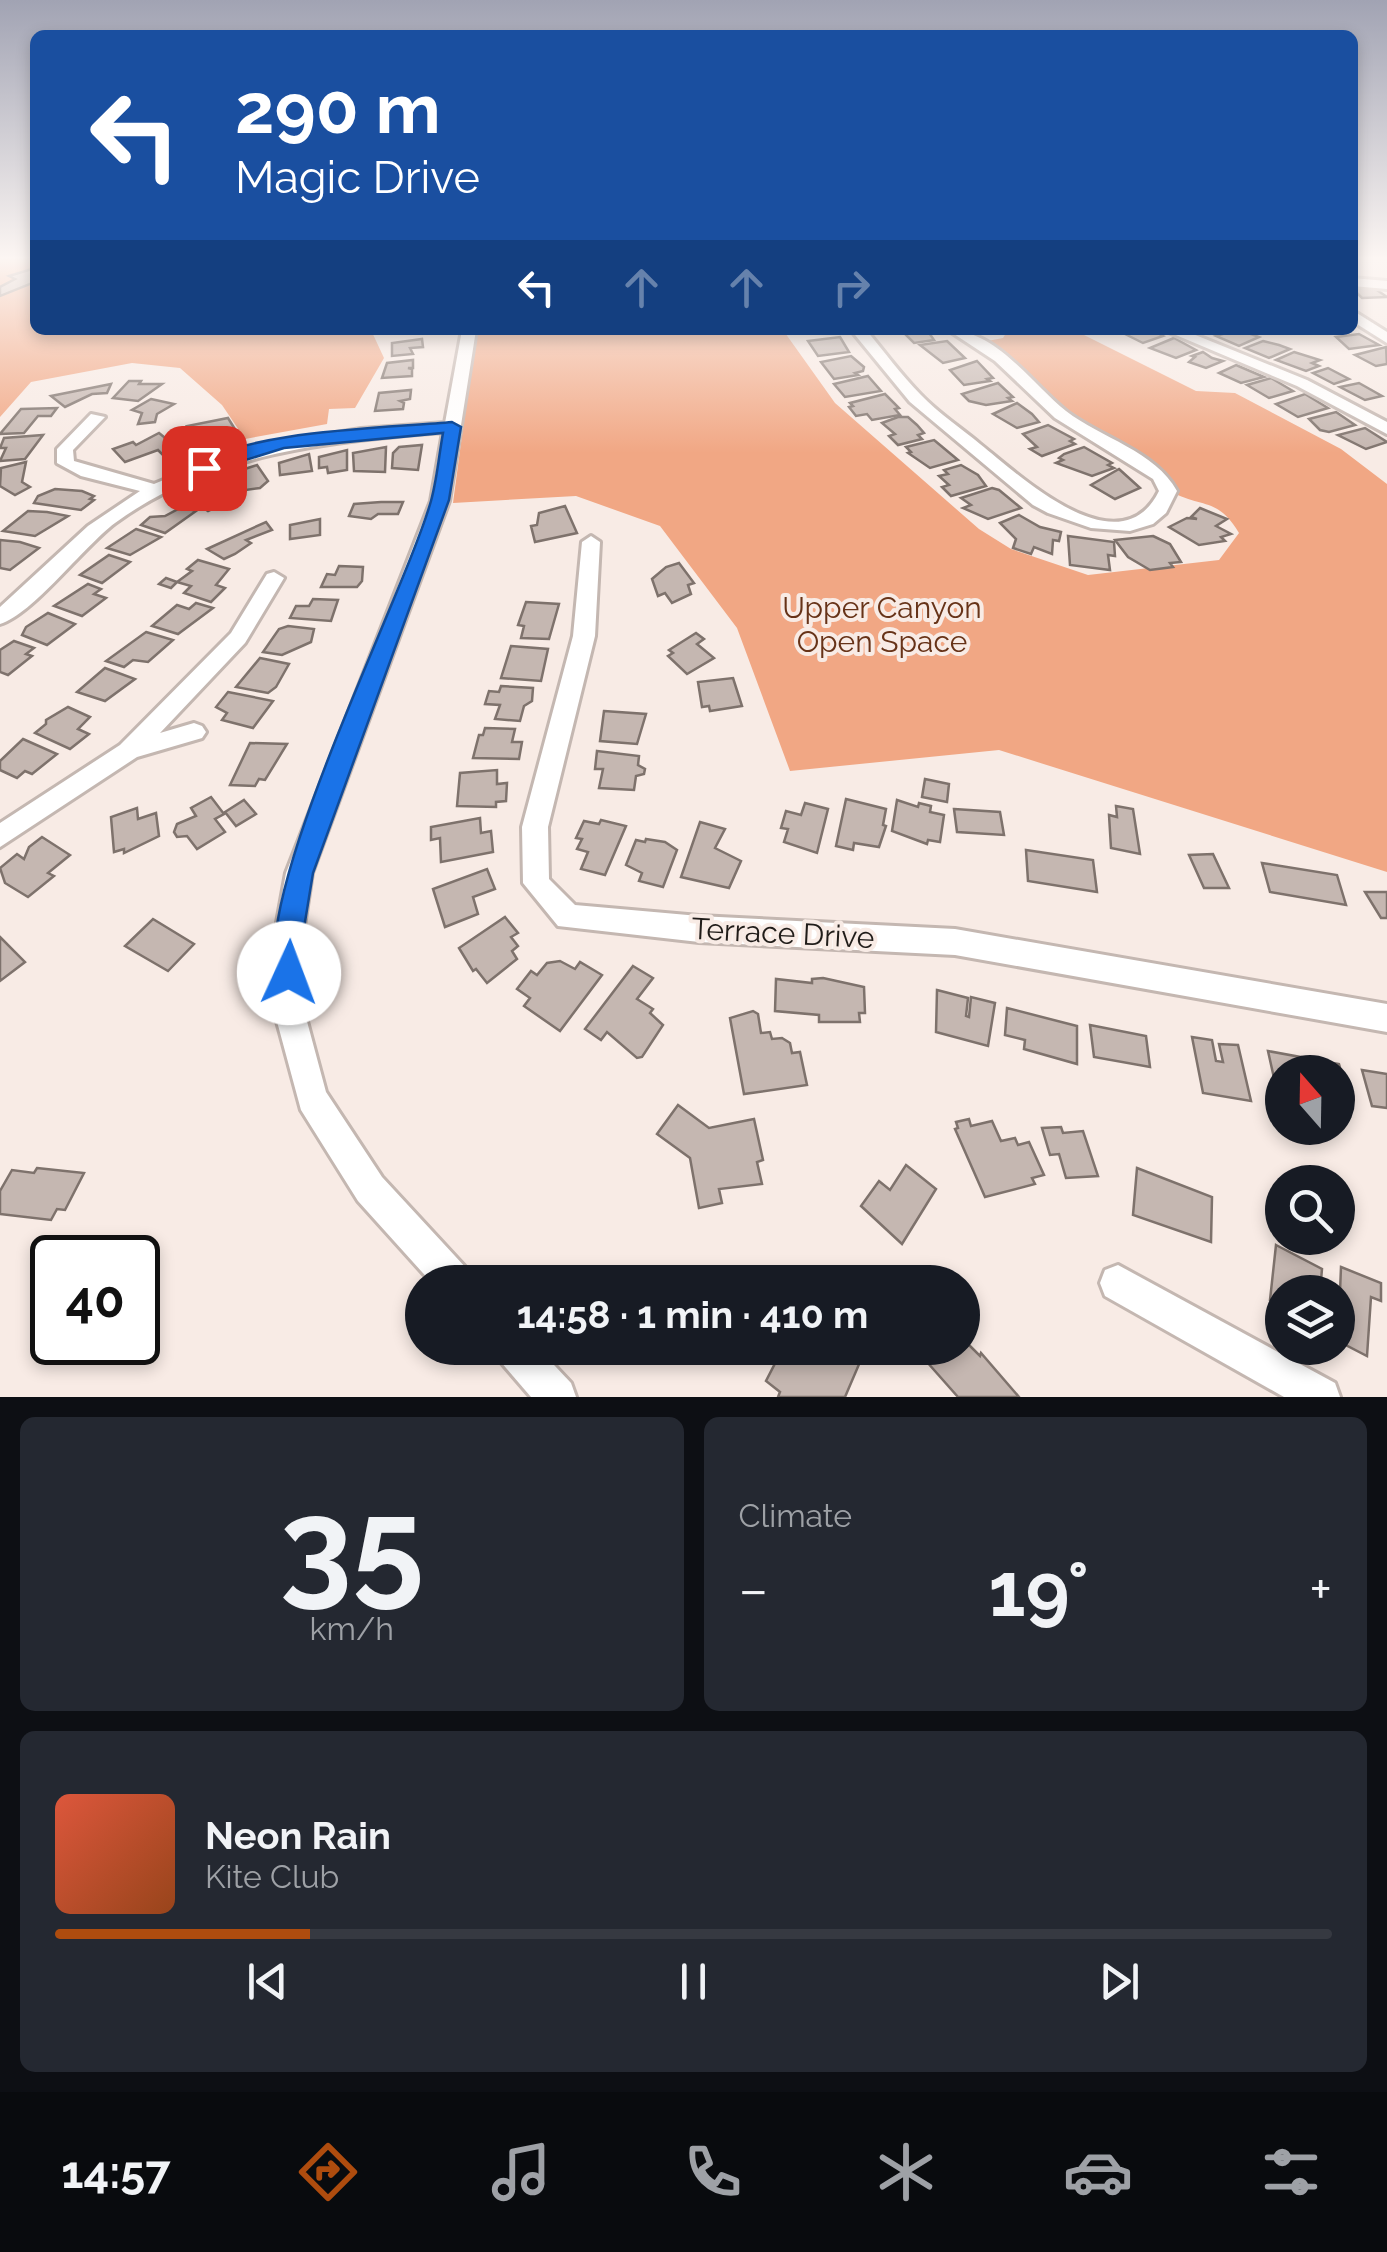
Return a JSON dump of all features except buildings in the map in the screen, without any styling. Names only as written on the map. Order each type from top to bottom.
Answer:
[{"type":"street","points":[[1363,322],[1387,339]]},
{"type":"street","points":[[439,1265],[370,1189],[312,1098],[290,1014],[288,940],[300,873],[440,500],[468,335]]},
{"type":"street","points":[[862,335],[916,399],[1038,502],[1057,512],[1108,526],[1152,518],[1164,507],[1168,491],[1160,476],[1062,415],[1000,358],[962,335]]},
{"type":"street","points":[[1183,335],[1302,382],[1387,429]]},
{"type":"street","points":[[97,417],[65,449],[66,463],[82,472],[154,490]]},
{"type":"street","points":[[0,616],[23,600],[107,520],[154,490],[229,457],[284,443],[452,427]]},
{"type":"street","name":"Terrace Drive","points":[[591,542],[584,636],[535,827],[536,883],[568,918],[955,942],[1387,1018]]},
{"type":"street","points":[[0,836],[128,751],[238,638],[274,578]]},
{"type":"street","points":[[0,594],[23,600]]},
{"type":"street","points":[[128,751],[194,732]]},
{"type":"street","points":[[1118,1283],[1321,1397]]},
{"type":"street","points":[[528,1365],[557,1397]]},
{"type":"green space","points":[[0,322],[30,322],[30,335],[373,335],[384,358],[355,408],[329,409],[327,424],[245,439],[222,405],[180,368],[132,363],[31,382],[0,417]]},
{"type":"green space","name":"Upper Canyon Open Space","points":[[475,335],[787,335],[835,403],[979,529],[1011,549],[1088,575],[1219,560],[1239,533],[1216,508],[1170,491],[1120,459],[982,342],[1005,335],[1084,335],[1196,391],[1235,393],[1341,449],[1387,484],[1387,872],[999,750],[790,771],[737,628],[660,526],[576,496],[453,503]]},
{"type":"route","points":[[204,468],[229,457],[284,443],[452,427],[440,500],[300,873],[288,940],[289,973]]}]
